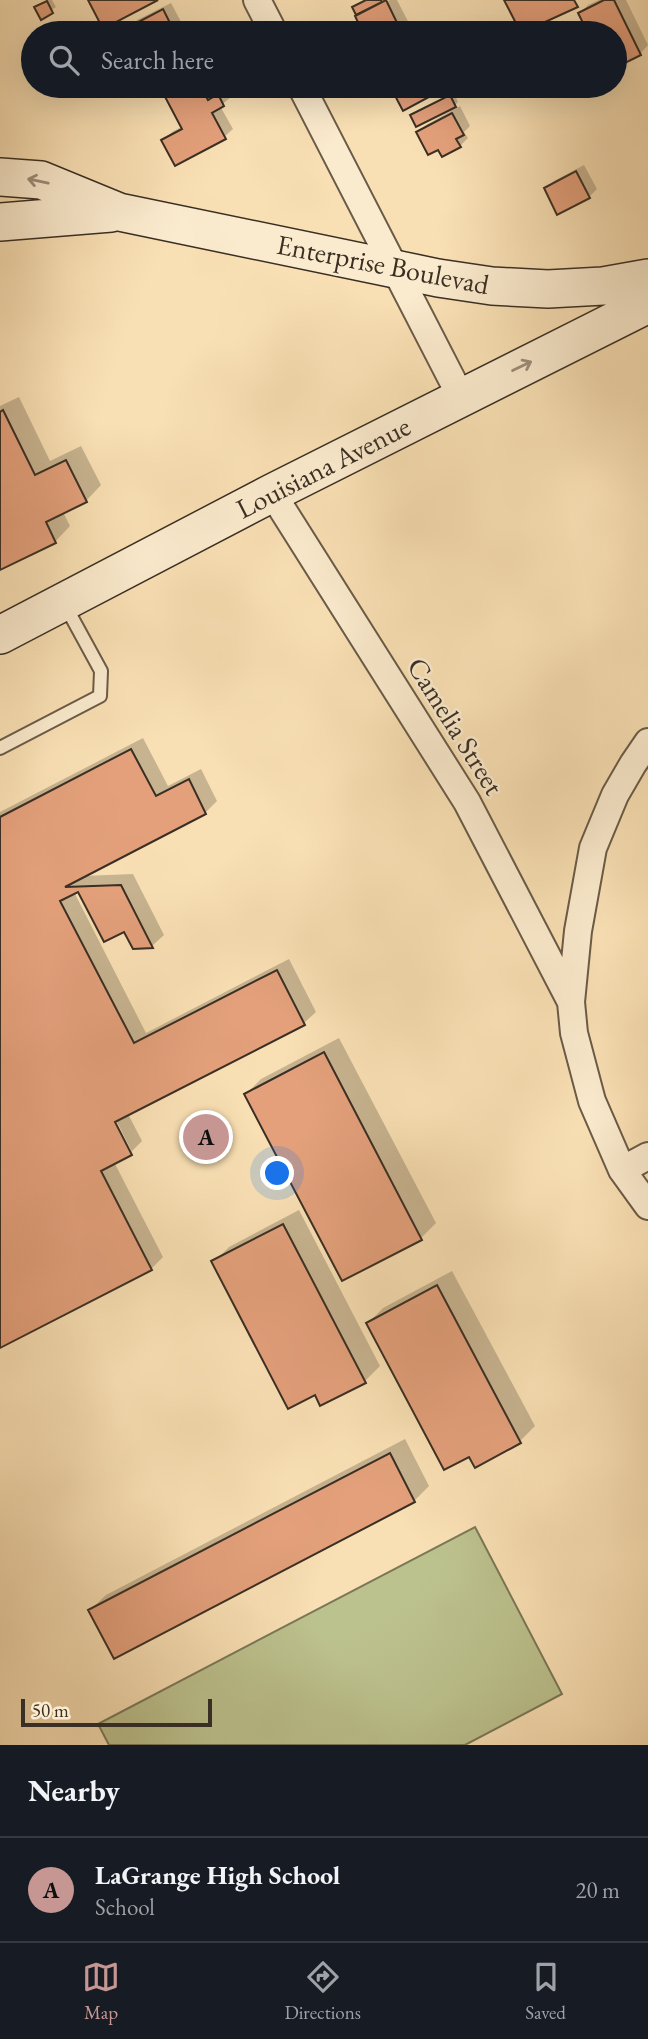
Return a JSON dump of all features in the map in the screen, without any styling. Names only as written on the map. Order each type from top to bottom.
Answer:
[{"type":"main road","points":[[0,177],[41,180],[119,212]]},
{"type":"main road","name":"Enterprise Boulevad","points":[[119,212],[438,278],[492,286],[548,289],[603,286],[648,278]]},
{"type":"main road","points":[[0,222],[119,212]]},
{"type":"main road","name":"Louisiana Avenue","points":[[0,635],[272,493],[648,304]]},
{"type":"street","points":[[257,0],[268,21]]},
{"type":"street","points":[[307,98],[461,397]]},
{"type":"street","name":"Camelia Street","points":[[272,493],[467,802],[570,1002]]},
{"type":"street","points":[[648,742],[615,795],[593,848],[578,931],[570,1002],[574,1033],[592,1101],[622,1170],[648,1206]]},
{"type":"street","points":[[622,1170],[648,1156]]},
{"type":"lane","points":[[0,748],[100,696],[102,671],[63,602]]},
{"type":"green space","points":[[475,1527],[562,1694],[465,1745],[109,1745],[98,1724]]},
{"type":"building","points":[[88,0],[158,0],[118,21],[99,21]]},
{"type":"building","points":[[366,0],[382,2],[356,15],[352,7]]},
{"type":"building","points":[[386,0],[396,21],[357,21],[355,16]]},
{"type":"building","points":[[504,0],[574,0],[578,7],[547,21],[515,21]]},
{"type":"building","points":[[604,0],[614,0],[624,21],[582,21],[578,13]]},
{"type":"building","points":[[47,1],[53,13],[41,20],[34,7]]},
{"type":"building","points":[[163,9],[169,21],[140,21]]},
{"type":"building","points":[[627,26],[641,55],[627,62]]},
{"type":"building","points":[[166,98],[220,98],[224,106],[212,113],[226,139],[175,166],[161,140],[182,129]]},
{"type":"building","points":[[396,98],[427,98],[403,111]]},
{"type":"building","points":[[444,98],[452,98],[456,107],[416,127],[410,115]]},
{"type":"building","points":[[452,113],[464,135],[456,139],[461,147],[442,157],[438,150],[428,155],[416,132]]},
{"type":"building","points":[[576,171],[590,198],[557,215],[544,188]]},
{"type":"building","points":[[3,410],[35,475],[66,460],[87,502],[46,522],[56,543],[0,570],[0,412]]},
{"type":"building","points":[[131,749],[156,796],[189,779],[206,814],[65,887],[121,885],[153,948],[133,949],[124,932],[104,942],[78,892],[60,901],[134,1043],[277,970],[305,1025],[115,1122],[132,1155],[101,1171],[152,1270],[0,1348],[0,817]]},
{"type":"building","points":[[324,1052],[422,1240],[342,1281],[244,1094]]},
{"type":"building","points":[[283,1224],[366,1383],[320,1406],[315,1395],[288,1409],[211,1261]]},
{"type":"building","points":[[437,1285],[521,1443],[475,1468],[469,1457],[444,1470],[366,1323]]},
{"type":"building","points":[[390,1453],[415,1502],[114,1659],[88,1610]]},
{"type":"place","name":"LaGrange High School","points":[[206,1137]]}]
